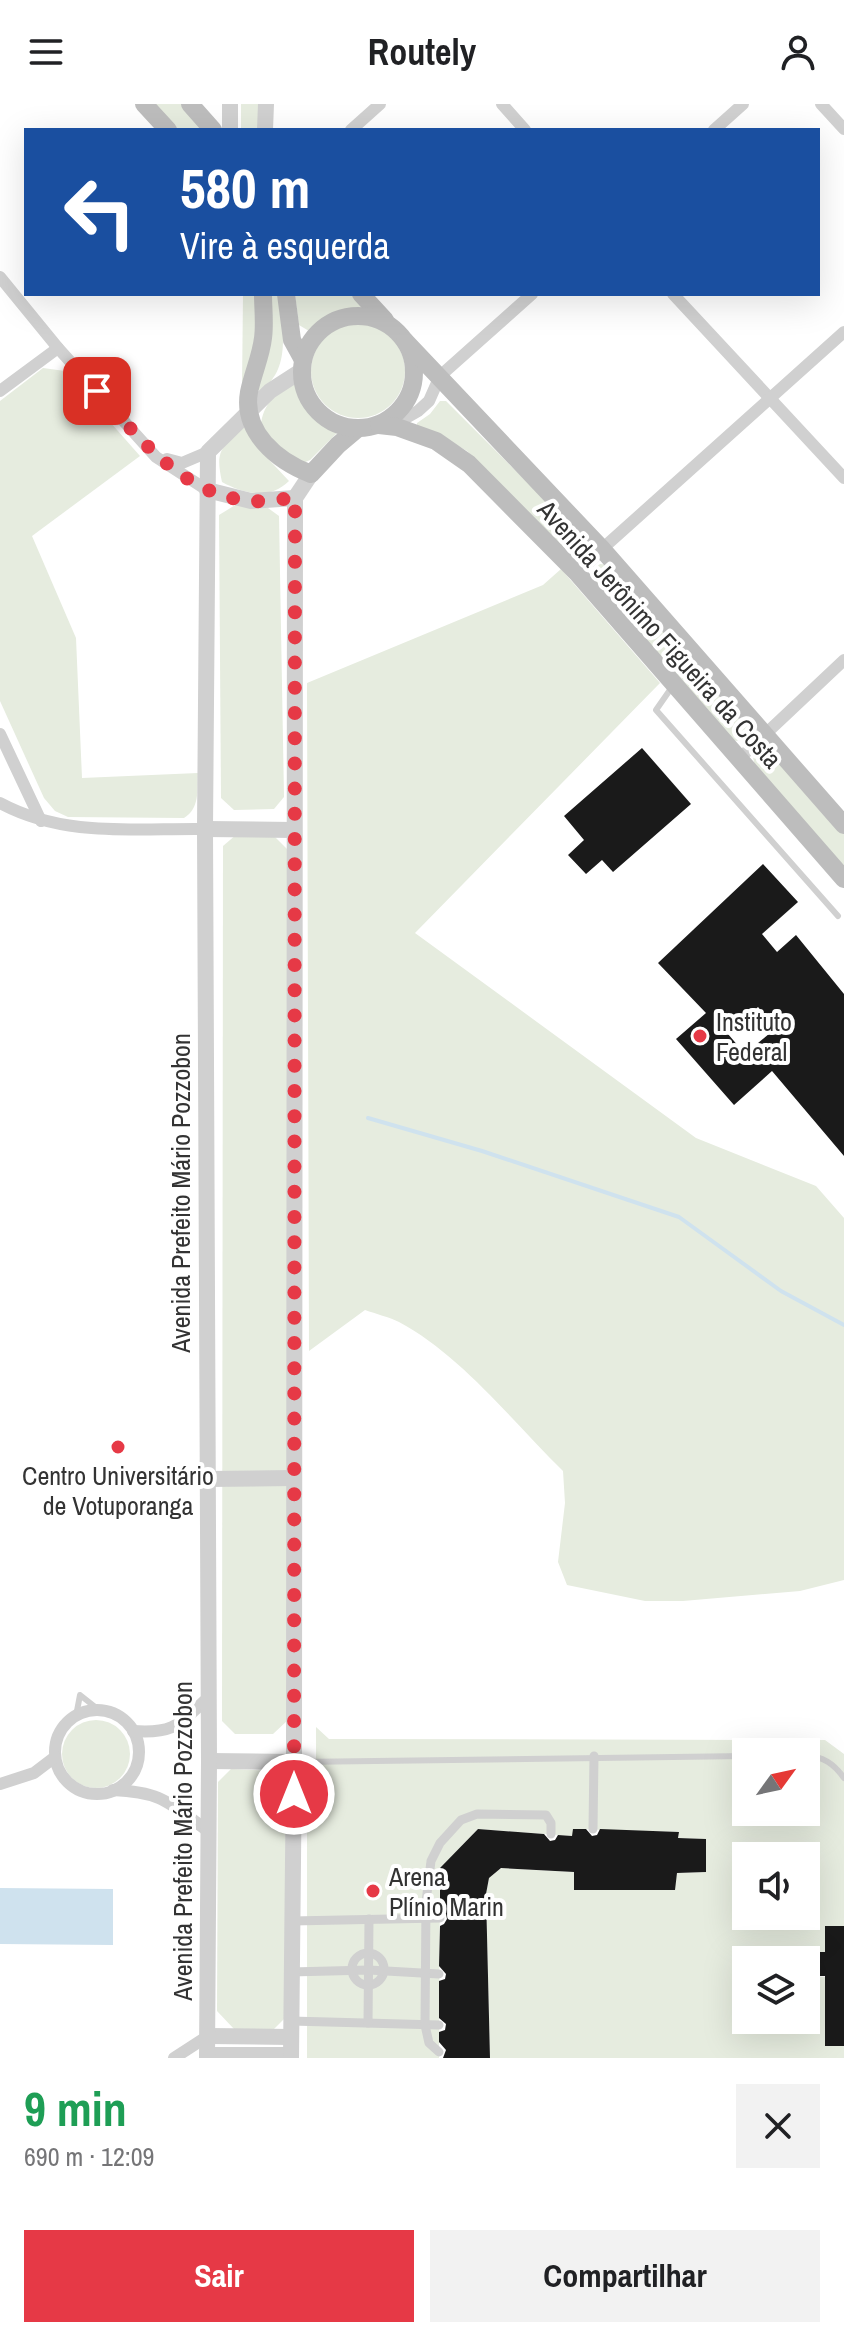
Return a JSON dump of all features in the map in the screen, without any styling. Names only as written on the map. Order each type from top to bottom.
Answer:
[{"type":"main road","points":[[144,104],[166,128]]},
{"type":"main road","points":[[190,104],[211,128]]},
{"type":"main road","points":[[263,296],[263,337],[248,396],[253,426],[273,453],[284,462],[311,474],[357,429],[385,421],[405,404],[413,384],[413,361],[405,341],[363,296]]},
{"type":"main road","points":[[286,296],[292,340],[302,365],[305,393],[317,411],[336,424],[357,429]]},
{"type":"main road","points":[[302,365],[306,349],[319,331],[337,320],[369,317],[389,325]]},
{"type":"main road","name":"Avenida Jerônimo Figueira da Costa","points":[[405,341],[602,549],[844,825]]},
{"type":"main road","name":"Avenida Jerônimo Figueira da Costa","points":[[385,421],[422,435],[469,464],[578,574],[844,879]]},
{"type":"street","points":[[230,104],[230,128]]},
{"type":"street","points":[[265,128],[266,104]]},
{"type":"street","points":[[353,128],[380,104]]},
{"type":"street","points":[[502,104],[523,128]]},
{"type":"street","points":[[716,128],[743,104]]},
{"type":"street","points":[[821,104],[844,129]]},
{"type":"street","points":[[0,277],[58,348],[156,457],[207,490],[251,501],[295,498]]},
{"type":"street","points":[[385,421],[404,419],[418,411],[429,401],[440,376],[530,296]]},
{"type":"street","points":[[675,296],[844,478]]},
{"type":"street","points":[[578,574],[844,332]]},
{"type":"street","points":[[0,391],[58,348]]},
{"type":"street","points":[[156,457],[182,463],[208,452],[270,391],[302,365]]},
{"type":"street","name":"Avenida Prefeito Mário Pozzobon","points":[[207,2057],[209,1697],[205,829],[208,452]]},
{"type":"street","points":[[207,2057],[291,2057],[295,498],[311,474]]},
{"type":"street","points":[[739,759],[844,660]]},
{"type":"street","points":[[0,734],[41,821]]},
{"type":"street","points":[[0,803],[41,821],[69,827],[293,830]]},
{"type":"street","points":[[208,1479],[293,1478]]},
{"type":"street","points":[[133,1731],[158,1733],[168,1730],[209,1697]]},
{"type":"street","points":[[99,1710],[118,1716],[133,1731],[137,1741],[137,1761],[128,1780],[113,1790],[85,1792],[63,1776],[55,1757],[58,1736],[76,1716],[99,1710]]},
{"type":"street","points":[[593,1829],[594,1756]]},
{"type":"street","points":[[0,1784],[34,1773],[55,1757]]},
{"type":"street","points":[[209,1761],[294,1762]]},
{"type":"street","points":[[34,1773],[63,1776]]},
{"type":"street","points":[[113,1790],[160,1797],[208,1831]]},
{"type":"street","points":[[439,2052],[429,2043],[425,2025],[431,1861],[440,1843],[461,1820],[477,1814],[546,1815],[551,1823],[551,1834]]},
{"type":"street","points":[[292,1921],[440,1918]]},
{"type":"street","points":[[368,2023],[369,1919]]},
{"type":"street","points":[[369,1953],[380,1959],[384,1971],[379,1981],[369,1986],[357,1981],[352,1970],[357,1957],[369,1953]]},
{"type":"street","points":[[291,1972],[369,1970],[439,1974]]},
{"type":"street","points":[[174,2058],[208,2036],[368,2023],[439,2025]]},
{"type":"lane","points":[[673,684],[656,710],[838,916]]},
{"type":"lane","points":[[294,1762],[732,1756]]},
{"type":"lane","points":[[820,1757],[837,1768],[844,1778]]},
{"type":"shaded area","points":[[151,104],[183,104],[204,128],[173,128]]},
{"type":"shaded area","points":[[241,104],[263,104],[263,128],[241,128]]},
{"type":"shaded area","points":[[243,296],[255,296],[252,353],[242,387]]},
{"type":"shaded area","points":[[269,296],[279,296],[283,333],[281,360],[270,382],[259,391],[255,387]]},
{"type":"shaded area","points":[[295,296],[355,296],[362,307],[332,313],[309,331],[299,325]]},
{"type":"shaded area","points":[[358,324],[376,327],[391,338],[402,353],[405,371],[402,389],[391,404],[376,415],[358,418],[340,415],[325,404],[314,389],[311,371],[314,353],[325,338],[340,327]]},
{"type":"shaded area","points":[[43,368],[65,371],[140,456],[32,536],[76,638],[82,778],[198,773],[195,804],[184,818],[68,817],[55,811],[44,798],[0,701],[0,401]]},
{"type":"shaded area","points":[[298,384],[303,400],[313,415],[338,432],[310,460],[301,464],[288,458],[261,425],[264,411],[272,398]]},
{"type":"shaded area","points":[[440,401],[446,401],[582,537],[586,547],[578,555],[569,555],[467,451],[439,435],[417,428],[417,423],[430,414]]},
{"type":"shaded area","points":[[243,427],[289,481],[282,487],[257,493],[239,490],[222,482],[220,456],[229,440]]},
{"type":"shaded area","points":[[237,504],[268,508],[279,516],[284,797],[274,809],[234,810],[221,798],[219,515]]},
{"type":"shaded area","points":[[600,564],[610,565],[745,721],[747,731],[737,741],[729,739],[592,581],[592,571]]},
{"type":"shaded area","points":[[561,569],[660,683],[415,933],[696,1138],[816,1186],[844,1218],[844,1580],[800,1591],[683,1601],[645,1601],[567,1585],[558,1562],[565,1503],[563,1471],[486,1390],[422,1336],[399,1322],[365,1310],[309,1351],[307,683],[543,585]]},
{"type":"shaded area","points":[[763,749],[773,754],[844,833],[844,869],[755,768],[753,757]]},
{"type":"shaded area","points":[[237,834],[274,836],[287,849],[288,1720],[273,1734],[235,1734],[222,1721],[223,846]]},
{"type":"shaded area","points":[[103,1720],[124,1735],[130,1754],[128,1767],[120,1778],[103,1788],[89,1788],[72,1778],[64,1767],[62,1747],[72,1730],[83,1722]]},
{"type":"shaded area","name":"Arena Plínio Marin","points":[[316,1727],[329,1739],[732,1740],[732,1826],[820,1826],[820,1740],[825,1740],[844,1754],[844,1926],[825,1926],[825,1952],[820,1952],[820,1946],[732,1946],[732,2034],[820,2034],[820,1977],[825,1977],[825,2045],[844,2046],[844,2058],[490,2058],[486,1894],[489,1878],[501,1868],[574,1872],[574,1890],[674,1890],[677,1873],[706,1872],[705,1839],[678,1838],[679,1832],[574,1829],[572,1836],[478,1829],[440,1868],[439,2058],[307,2058],[307,1787],[316,1776]]},
{"type":"shaded area","points":[[231,1769],[276,1771],[286,1786],[285,2018],[273,2030],[234,2029],[217,2011],[218,1782]]},
{"type":"water","points":[[0,1888],[113,1889],[113,1945],[0,1944]]},
{"type":"building","points":[[642,748],[691,804],[613,872],[602,860],[586,874],[568,855],[584,840],[564,816]]},
{"type":"building","points":[[763,864],[798,902],[762,934],[777,952],[796,935],[844,994],[844,1156],[772,1071],[734,1105],[676,1039],[706,1013],[658,963]],"holes":[[[758,1007],[776,1028],[745,1054],[728,1034]]]},
{"type":"building","points":[[478,1829],[544,1834],[550,1841],[558,1835],[572,1836],[573,1829],[586,1829],[592,1836],[597,1835],[600,1829],[679,1832],[678,1838],[706,1839],[706,1872],[677,1873],[675,1890],[574,1890],[574,1872],[501,1868],[489,1878],[486,1894],[490,2058],[443,2058],[446,2050],[439,2042],[439,2032],[445,2030],[446,2024],[439,2018],[439,1981],[445,1979],[446,1974],[439,1966],[440,1926],[447,1919],[440,1910],[440,1868]]},
{"type":"building","points":[[825,1926],[844,1926],[844,2046],[825,2046],[825,1976],[820,1976],[820,1952],[825,1952]]},
{"type":"waterway","points":[[368,1118],[482,1151],[679,1217],[781,1291],[844,1325]]},
{"type":"place","name":"Instituto Federal","points":[[700,1036]]},
{"type":"place","name":"Centro Universitário de Votuporanga","points":[[118,1447]]},
{"type":"place","name":"Arena Plínio Marin","points":[[373,1891]]},
{"type":"route","points":[[97,391],[156,457],[207,490],[251,501],[295,498],[294,1794]]}]
